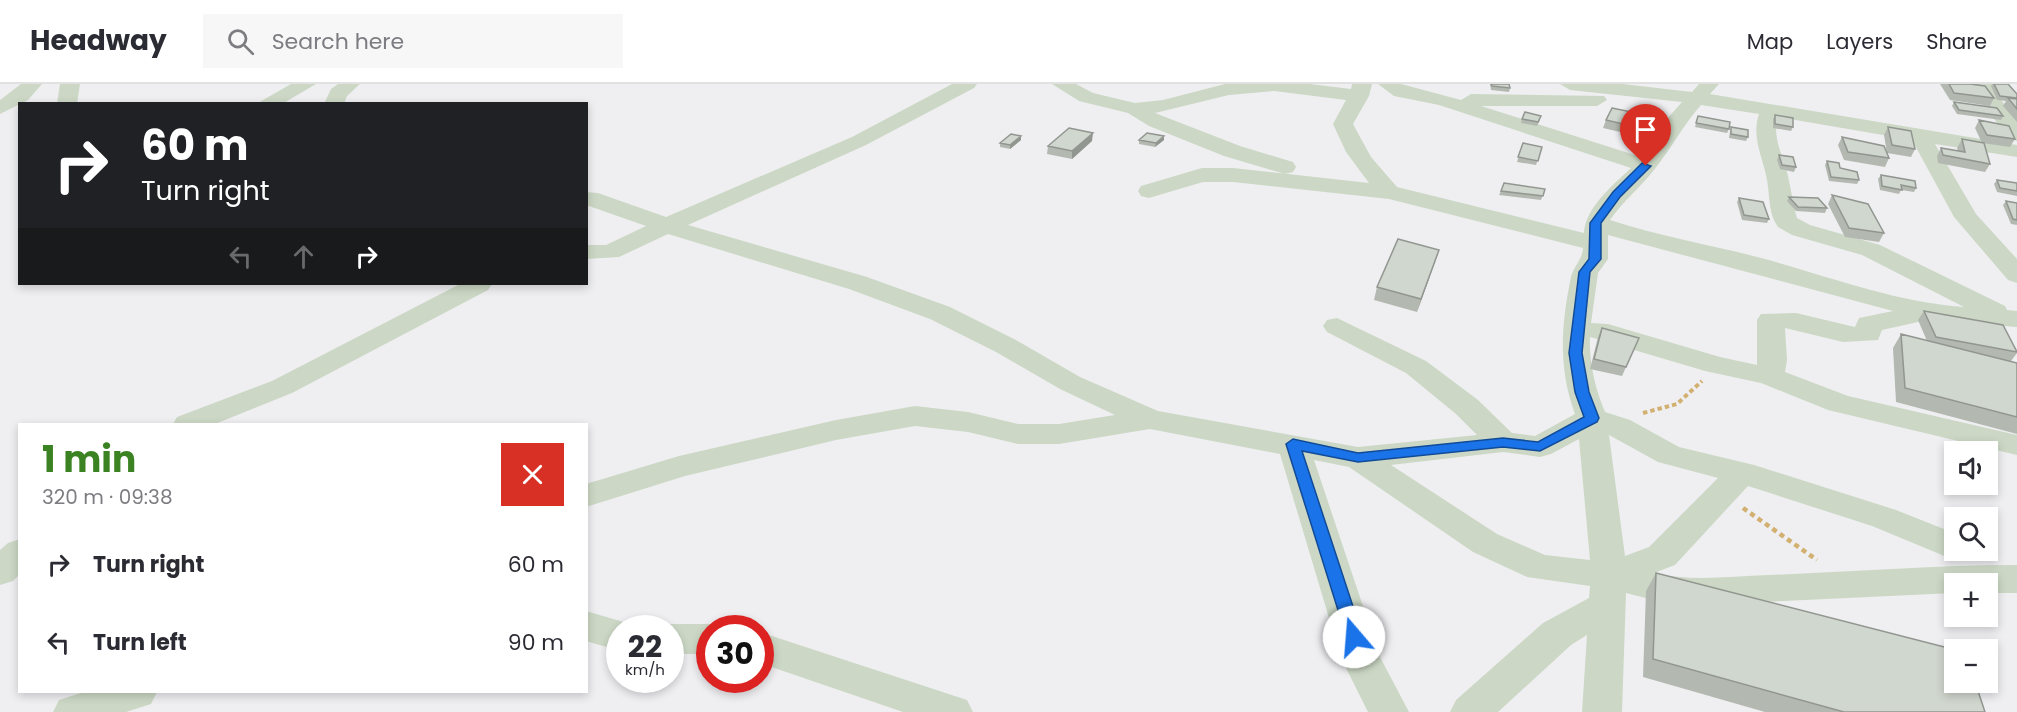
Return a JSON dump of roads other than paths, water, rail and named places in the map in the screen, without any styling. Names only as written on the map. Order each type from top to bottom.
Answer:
[{"type":"street","points":[[0,108],[21,96],[32,84]]},
{"type":"street","points":[[67,102],[70,84]]},
{"type":"street","points":[[270,102],[306,84]]},
{"type":"street","points":[[335,102],[338,93],[350,84]]},
{"type":"street","points":[[588,252],[610,252],[750,186],[859,141],[967,84]]},
{"type":"street","points":[[1062,84],[1086,96],[1136,109],[1156,122],[1335,187]]},
{"type":"street","points":[[1150,84],[1163,106],[1185,131]]},
{"type":"street","points":[[1388,84],[1401,92],[1443,100],[1646,166]]},
{"type":"street","points":[[1570,84],[1647,93]]},
{"type":"street","points":[[1987,84],[1985,94],[2017,135]]},
{"type":"street","points":[[1136,109],[1163,106],[1228,89],[1270,85],[1361,90],[1343,124],[1350,141],[1366,167],[1389,192]]},
{"type":"street","points":[[1443,100],[1594,100],[1647,93],[1703,91],[1770,110],[2017,151]]},
{"type":"street","points":[[1602,712],[1608,590],[1592,418],[1582,392],[1575,353],[1580,297],[1585,272],[1595,259],[1596,233],[1616,195],[1646,166],[1674,123],[1703,91]]},
{"type":"street","points":[[1770,110],[1766,123],[1768,152],[1778,180],[1779,199],[1785,222],[1801,230],[1870,250],[2013,319]]},
{"type":"street","points":[[1919,134],[1966,217],[2017,275]]},
{"type":"street","points":[[1149,191],[1202,175],[1233,175],[1389,192],[1596,233],[1643,239],[1754,264],[1926,312],[2013,319]]},
{"type":"street","points":[[590,198],[699,237],[858,282],[940,313],[1005,346],[1070,384],[1150,419],[1358,458],[1503,442],[1540,447],[1592,418],[1618,427],[1647,445],[1732,483],[1884,518],[1944,543]]},
{"type":"street","points":[[191,423],[282,387],[477,285]]},
{"type":"street","points":[[1769,376],[1773,360],[1771,320],[1788,318],[1853,337],[1868,334],[1869,324],[1926,312]]},
{"type":"street","points":[[1337,326],[1416,366],[1467,407],[1503,442]]},
{"type":"street","points":[[1579,326],[1715,365],[1769,376],[1839,403],[2017,445]]},
{"type":"street","points":[[588,495],[680,467],[836,430],[915,416],[968,422],[1018,434],[1059,434],[1150,419]]},
{"type":"street","points":[[1293,444],[1361,658],[1389,712]]},
{"type":"street","points":[[1595,451],[1647,445]]},
{"type":"street","points":[[1358,458],[1485,543],[1540,568],[1608,590],[1677,592],[1932,579],[2017,579]]},
{"type":"street","points":[[1470,712],[1608,590],[1662,556],[1732,483]]},
{"type":"street","points":[[0,572],[18,554]]},
{"type":"street","points":[[1989,561],[2017,573]]},
{"type":"street","points":[[588,627],[606,632]]},
{"type":"street","points":[[774,651],[953,712]]},
{"type":"street","points":[[73,712],[134,693]]}]
